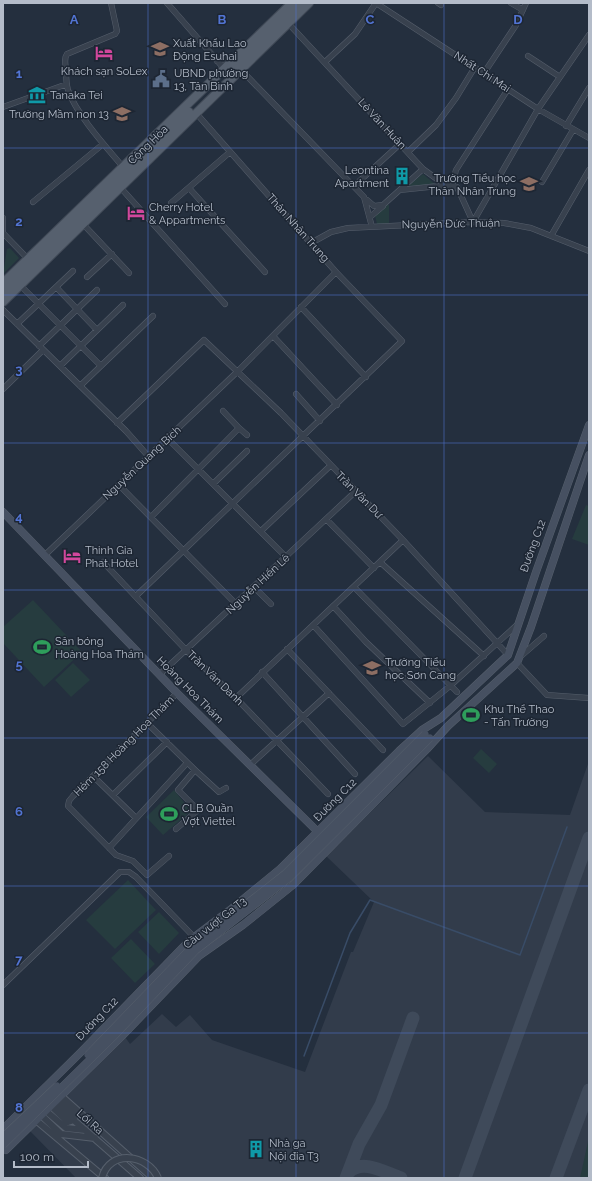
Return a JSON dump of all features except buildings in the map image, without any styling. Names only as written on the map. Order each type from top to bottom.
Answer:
[{"type":"main road","name":"Cộng Hòa","points":[[3,302],[196,113],[233,69],[236,58],[292,3]]},
{"type":"main road","name":"Cộng Hòa","points":[[7,284],[301,3]]},
{"type":"main road","name":"Cộng Hòa","points":[[7,284],[28,259],[123,167],[309,3]]},
{"type":"main road","points":[[3,293],[7,284]]},
{"type":"main road","name":"Đường C12","points":[[3,1129],[194,937],[280,869],[399,751],[422,730],[441,718],[508,655],[589,425]]},
{"type":"main road","name":"Đường C12","points":[[4,1150],[123,1035],[199,956],[243,925],[293,885],[448,726],[517,663],[521,656],[589,456]]},
{"type":"main road","name":"Hoàng Hoa Thám","points":[[3,512],[159,675],[332,846]]},
{"type":"main road","name":"Cầu vượt Ga T3","points":[[4,1150],[196,950],[289,878],[427,736],[441,718]]},
{"type":"main road","name":"Cầu vượt Ga T3","points":[[3,1137],[86,1057],[193,946],[285,874],[427,736],[448,726]]},
{"type":"main road","points":[[113,1019],[123,1035]]},
{"type":"main road","points":[[39,1094],[50,1107]]},
{"type":"main road","points":[[24,1109],[50,1107]]},
{"type":"street","points":[[111,3],[118,28],[117,32],[68,54],[65,58],[67,84],[74,102],[103,144],[123,167]]},
{"type":"street","points":[[168,3],[221,65],[245,74],[374,206],[381,206],[423,169]]},
{"type":"street","points":[[325,62],[355,34],[376,3]]},
{"type":"street","name":"Nhất Chi Mai","points":[[376,3],[538,109],[589,138]]},
{"type":"street","points":[[511,3],[523,10]]},
{"type":"street","points":[[484,73],[516,25],[526,3]]},
{"type":"street","name":"Lê Văn Huân","points":[[288,23],[423,169],[438,181],[450,185],[458,190],[473,222]]},
{"type":"street","points":[[473,222],[538,109],[589,35]]},
{"type":"street","points":[[584,42],[589,45]]},
{"type":"street","points":[[528,56],[560,77]]},
{"type":"street","points":[[218,61],[236,58]]},
{"type":"street","points":[[408,152],[436,125],[456,98],[475,68]]},
{"type":"street","points":[[3,107],[67,84]]},
{"type":"street","points":[[566,126],[589,88]]},
{"type":"street","points":[[400,190],[450,185],[456,170],[508,89]]},
{"type":"street","name":"Thân Nhân Trung","points":[[196,113],[336,272],[402,341],[366,377]]},
{"type":"street","points":[[542,182],[573,130]]},
{"type":"street","points":[[33,202],[103,144]]},
{"type":"street","points":[[354,186],[400,144]]},
{"type":"street","points":[[171,203],[230,152]]},
{"type":"street","points":[[551,236],[589,170]]},
{"type":"street","points":[[120,187],[225,304]]},
{"type":"street","points":[[189,188],[265,272]]},
{"type":"street","points":[[364,197],[372,227]]},
{"type":"street","points":[[370,217],[386,202]]},
{"type":"street","points":[[3,218],[3,233],[28,259]]},
{"type":"street","name":"Nguyễn Đức Thuận","points":[[311,243],[323,235],[338,230],[473,222],[518,225],[589,251]]},
{"type":"street","points":[[83,224],[129,273]]},
{"type":"street","points":[[3,242],[10,240]]},
{"type":"street","points":[[87,277],[112,254]]},
{"type":"street","points":[[17,324],[73,271]]},
{"type":"street","name":"Nguyễn Quang Bích","points":[[45,555],[238,371],[336,272]]},
{"type":"street","points":[[20,285],[101,366]]},
{"type":"street","points":[[56,287],[97,330]]},
{"type":"street","points":[[3,389],[60,326],[97,290]]},
{"type":"street","points":[[60,366],[123,305]]},
{"type":"street","points":[[136,596],[366,377],[302,307]]},
{"type":"street","points":[[3,310],[149,456]]},
{"type":"street","points":[[80,386],[153,316]]},
{"type":"street","points":[[273,336],[337,405]]},
{"type":"street","name":"Trần Văn Dư","points":[[117,423],[204,340],[238,371],[356,491],[508,655]]},
{"type":"street","points":[[296,394],[320,421]]},
{"type":"street","points":[[223,410],[247,435]]},
{"type":"street","points":[[151,517],[240,428]]},
{"type":"street","points":[[168,438],[286,557]]},
{"type":"street","points":[[214,483],[247,451]]},
{"type":"street","points":[[261,531],[330,466]]},
{"type":"street","points":[[119,485],[236,604]]},
{"type":"street","name":"Nguyễn Hiến Lê","points":[[159,675],[356,491]]},
{"type":"street","points":[[326,519],[374,568]]},
{"type":"street","points":[[236,698],[287,648],[334,606],[403,540]]},
{"type":"street","name":"Trần Văn Danh","points":[[103,562],[186,650],[236,698],[328,794]]},
{"type":"street","points":[[380,562],[484,656]]},
{"type":"street","points":[[254,587],[271,604]]},
{"type":"street","points":[[354,587],[457,692]]},
{"type":"street","points":[[334,606],[366,642],[430,703]]},
{"type":"street","points":[[313,625],[404,724],[450,686],[518,624]]},
{"type":"street","points":[[521,656],[544,636]]},
{"type":"street","points":[[287,648],[383,750]]},
{"type":"street","points":[[517,663],[546,695],[589,698]]},
{"type":"street","points":[[262,672],[355,774]]},
{"type":"street","name":"Hẻm 158 Hoàng Hoa Thám","points":[[169,856],[147,875],[133,861],[116,855],[68,806],[69,801],[73,796],[177,693]]},
{"type":"street","points":[[250,765],[329,693]]},
{"type":"street","points":[[147,723],[219,792],[226,788]]},
{"type":"street","points":[[113,796],[167,742]]},
{"type":"street","points":[[109,848],[122,836],[136,818],[187,762]]},
{"type":"street","points":[[176,829],[198,810],[178,790],[195,770]]},
{"type":"street","points":[[94,776],[136,818]]},
{"type":"street","points":[[3,985],[120,872],[129,872],[136,877],[194,937]]},
{"type":"street","points":[[50,1107],[105,1178]]},
{"type":"street","name":"Lối Ra","points":[[50,1107],[68,1122],[74,1120]]},
{"type":"street","name":"Lối Ra","points":[[50,1107],[75,1114],[74,1120]]},
{"type":"street","name":"Lối Ra","points":[[50,1107],[66,1128],[85,1130]]},
{"type":"street","name":"Lối Ra","points":[[50,1107],[62,1134],[95,1138]]},
{"type":"street","name":"Lối Ra","points":[[50,1107],[137,1164],[153,1178]]},
{"type":"street","name":"Lối Ra","points":[[74,1120],[132,1170]]},
{"type":"street","points":[[102,1178],[106,1169],[112,1163],[128,1158],[143,1161],[158,1178]]},
{"type":"street","points":[[132,1170],[140,1178]]},
{"type":"street","points":[[132,1170],[139,1172],[146,1178]]},
{"type":"shaded area","points":[[428,756],[485,812],[570,815],[589,761],[589,1178],[76,1178],[30,1131],[125,1037],[130,1044],[162,1014],[176,1027],[190,1015],[212,1040],[305,1072],[351,952],[353,952],[374,902],[326,856]]},
{"type":"green space","points":[[423,174],[436,185],[409,186],[409,185]]},
{"type":"green space","points":[[386,204],[389,205],[389,224],[377,224],[375,216]]},
{"type":"green space","points":[[10,248],[19,258],[3,274],[7,249]]},
{"type":"green space","points":[[586,505],[589,506],[589,545],[572,539]]},
{"type":"green space","name":"Sân bóng Hoàng Hoa Thám","points":[[33,600],[82,652],[44,687],[3,643],[3,627]]},
{"type":"green space","points":[[73,663],[90,680],[71,697],[55,680]]},
{"type":"green space","points":[[481,749],[497,764],[489,773],[473,758]]},
{"type":"green space","name":"CLB Quần Vợt Viettel","points":[[174,790],[191,811],[163,835],[146,817]]},
{"type":"green space","points":[[128,880],[156,910],[115,949],[86,920]]},
{"type":"green space","points":[[159,912],[179,933],[159,954],[138,932]]},
{"type":"green space","points":[[131,939],[155,964],[135,983],[111,958]]},
{"type":"green space","points":[[589,1137],[589,1178],[580,1178]]},
{"type":"waterway","points":[[304,1056],[350,933],[370,900],[520,955],[567,827]]},
{"type":"taxiway","points":[[465,1178],[589,838]]},
{"type":"taxiway","points":[[346,1178],[359,1144],[381,1105],[413,1018]]},
{"type":"taxiway","points":[[556,1178],[589,1090]]},
{"type":"taxiway","points":[[348,1173],[354,1169],[366,1166],[401,1178]]},
{"type":"place","name":"Xuất Khẩu Lao Động Esuhai","points":[[160,49]]},
{"type":"place","name":"Khách sạn SoLex","points":[[104,53]]},
{"type":"place","name":"UBND phường 13, Tân Bình","points":[[161,79]]},
{"type":"place","name":"Tanaka Tei","points":[[37,95]]},
{"type":"place","name":"Trường Mầm non 13","points":[[122,114]]},
{"type":"place","name":"Leontina Apartment","points":[[402,176]]},
{"type":"place","name":"Trường Tiểu học Thân Nhân Trung","points":[[529,184]]},
{"type":"place","name":"Cherry Hotel & Appartments","points":[[136,213]]},
{"type":"place","name":"Thinh Gia Phat Hotel","points":[[72,556]]},
{"type":"place","name":"Sân bóng Hoàng Hoa Thám","points":[[42,647]]},
{"type":"place","name":"Trường Tiểu học Sơn Cang","points":[[372,668]]},
{"type":"place","name":"Khu Thể Thao - Tấn Trường","points":[[471,715]]},
{"type":"place","name":"CLB Quần Vợt Viettel","points":[[169,814]]},
{"type":"place","name":"Nhà ga Nội địa T3","points":[[256,1149]]}]
